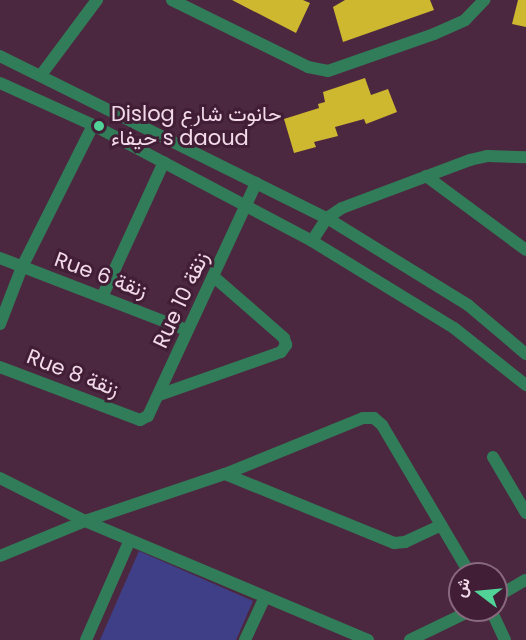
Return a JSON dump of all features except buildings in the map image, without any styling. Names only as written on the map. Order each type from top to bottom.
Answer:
[{"type":"street","points":[[41,75],[97,0]]},
{"type":"street","points":[[172,0],[308,67],[327,70],[434,34],[465,20],[484,0]]},
{"type":"street","points":[[0,56],[327,218],[468,305],[526,354]]},
{"type":"street","points":[[0,83],[93,125],[245,208],[312,241],[454,328],[526,385]]},
{"type":"street","points":[[0,324],[22,267],[93,125]]},
{"type":"street","points":[[312,241],[327,218],[342,208],[426,176],[488,156],[526,157]]},
{"type":"street","points":[[103,295],[164,162]]},
{"type":"street","points":[[426,176],[526,250]]},
{"type":"street","name":"Rue 10 زنقة","points":[[132,417],[141,420],[148,416],[256,183]]},
{"type":"street","name":"Rue 6 زنقة","points":[[0,258],[103,295],[187,330]]},
{"type":"street","points":[[159,395],[281,352],[286,345],[284,338],[213,276]]},
{"type":"street","name":"Rue 8 زنقة","points":[[0,367],[132,417]]},
{"type":"street","points":[[0,556],[85,521],[225,474],[363,418],[374,418],[382,425],[464,562]]},
{"type":"street","points":[[493,457],[526,513]]},
{"type":"street","points":[[225,474],[394,543],[405,543],[441,525]]},
{"type":"street","points":[[0,478],[85,521],[368,640]]},
{"type":"street","points":[[86,640],[130,540]]},
{"type":"street","points":[[508,590],[526,580]]},
{"type":"street","points":[[245,640],[265,597]]},
{"type":"street","points":[[410,640],[448,622]]},
{"type":"street","points":[[497,622],[505,640]]},
{"type":"shaded area","points":[[139,551],[253,601],[236,640],[100,640]]},
{"type":"place","name":"Dislog حانوت شارع حيفاء s daoud","points":[[99,126]]}]
